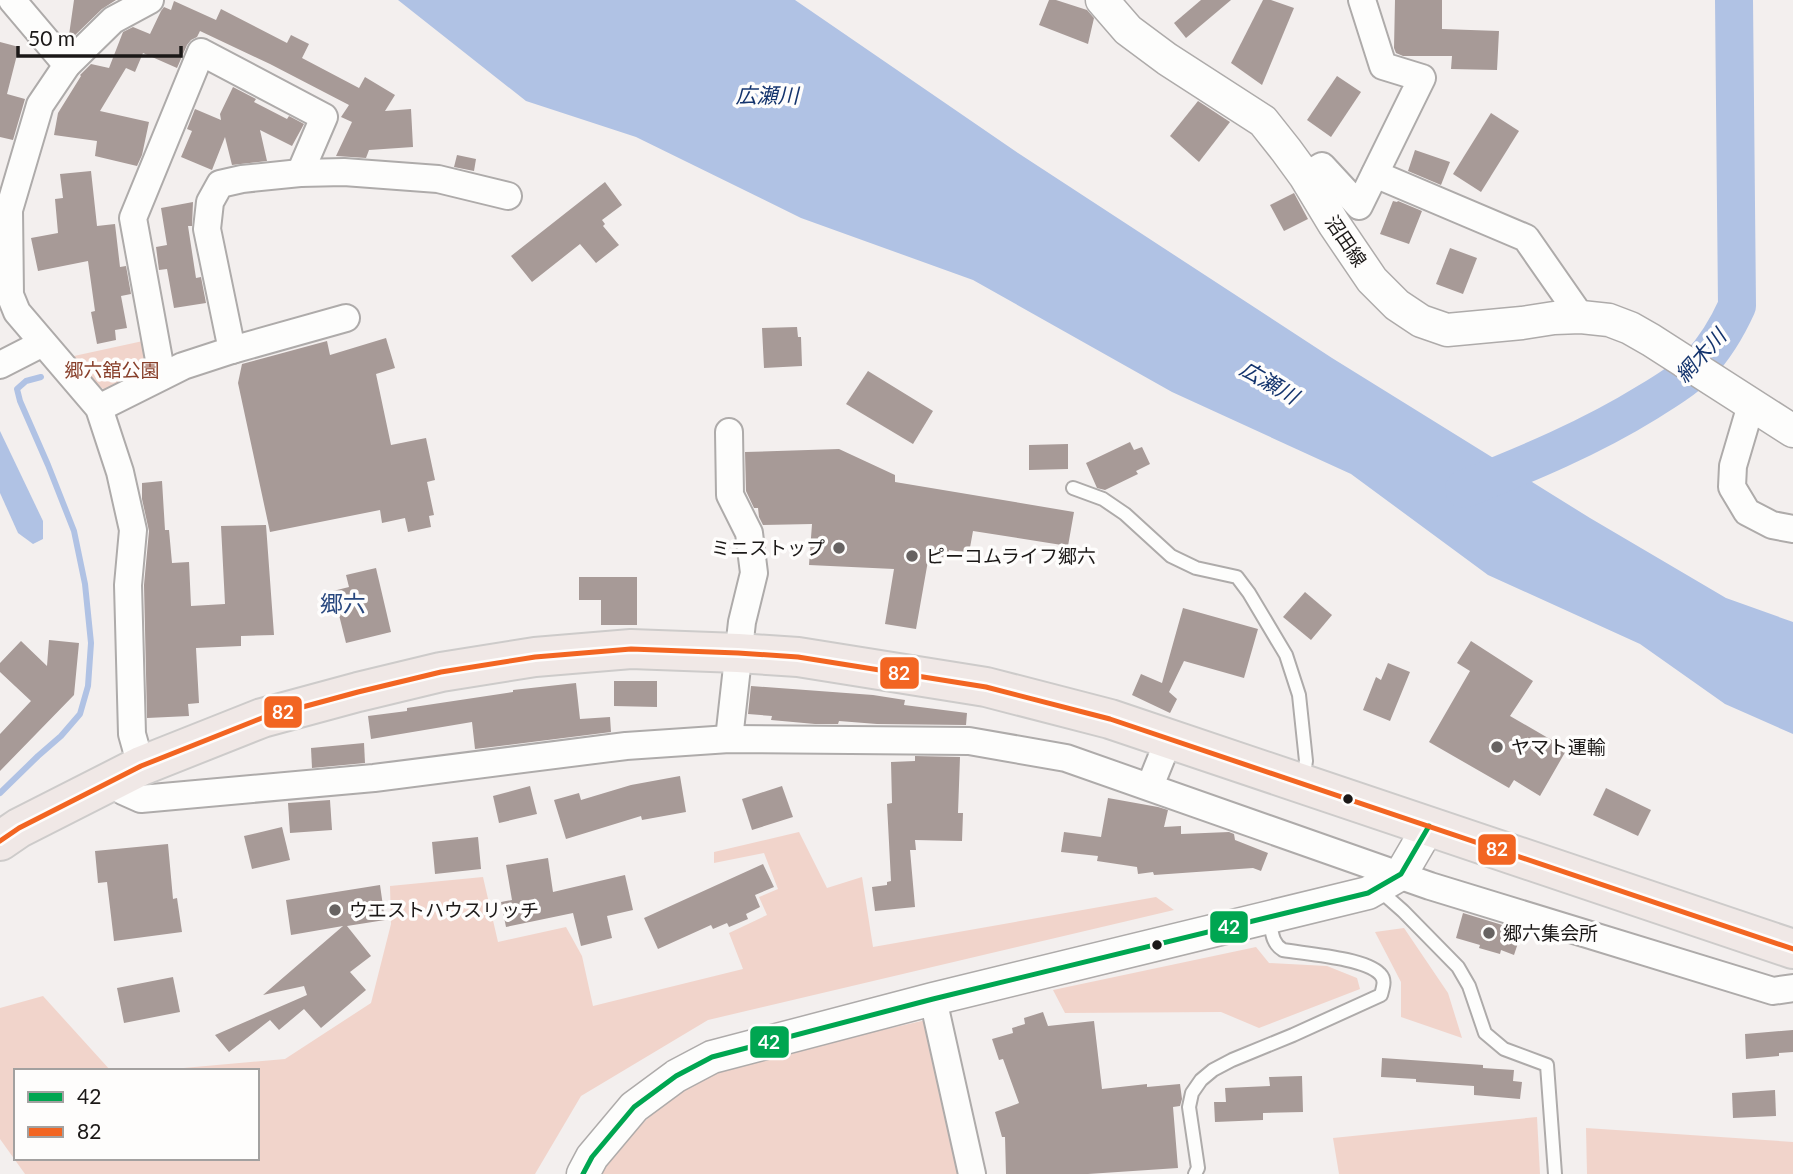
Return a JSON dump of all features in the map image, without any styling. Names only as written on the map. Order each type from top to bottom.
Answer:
[{"type":"main road","points":[[0,841],[19,828],[125,774],[262,718],[358,692],[441,672],[535,657],[631,649],[738,653],[798,657],[986,687],[1110,719],[1793,949]]},
{"type":"street","points":[[12,0],[67,65]]},
{"type":"street","points":[[150,0],[113,20],[67,65],[40,105],[9,209],[10,295],[17,312],[99,408],[120,472],[133,530],[128,585],[132,734],[125,774],[141,799],[374,778],[626,746],[729,739],[969,741],[1066,758],[1325,849],[1389,881],[1430,886],[1773,991],[1793,988]]},
{"type":"street","name":"沼田線","points":[[1101,0],[1128,30],[1157,52],[1263,121],[1305,176],[1372,280],[1397,305],[1421,321],[1447,330],[1554,318],[1609,320],[1651,340],[1793,432]]},
{"type":"street","points":[[1305,176],[1322,166],[1359,206],[1422,78],[1382,66],[1362,0]]},
{"type":"street","points":[[162,376],[133,218],[201,52],[324,117],[300,173]]},
{"type":"street","points":[[232,350],[207,229],[210,202],[220,184],[300,173],[344,172],[438,179],[508,197]]},
{"type":"street","points":[[1375,174],[1526,238],[1581,317]]},
{"type":"street","points":[[99,408],[183,366],[346,318]]},
{"type":"street","points":[[0,365],[43,343]]},
{"type":"street","points":[[1751,405],[1733,466],[1732,486],[1747,512],[1772,525],[1793,529]]},
{"type":"street","points":[[729,432],[730,495],[749,533],[754,573],[742,622],[729,739]]},
{"type":"street","points":[[1150,786],[1169,739]]},
{"type":"street","points":[[583,1174],[592,1157],[634,1107],[676,1076],[712,1057],[933,999],[1368,893],[1389,881],[1429,826]]},
{"type":"street","points":[[933,999],[971,1174]]},
{"type":"lane","points":[[1073,488],[1114,506],[1171,556],[1196,568],[1237,577],[1286,655],[1299,695],[1306,761],[1302,783]]},
{"type":"lane","points":[[1389,881],[1403,911],[1458,967],[1469,986],[1485,1033],[1504,1049],[1547,1065],[1555,1174]]},
{"type":"lane","points":[[1195,1174],[1198,1168],[1189,1107],[1192,1093],[1200,1080],[1233,1060],[1381,995],[1384,983],[1381,975],[1364,963],[1278,947],[1273,942],[1269,917]]},
{"type":"green space","name":"郷六舘公園","points":[[143,341],[146,361],[141,379],[114,394],[91,379],[74,356]]},
{"type":"green space","points":[[799,832],[827,888],[862,877],[873,947],[1156,897],[1174,910],[708,1020],[581,1096],[535,1174],[25,1174],[15,1160],[259,1160],[259,1069],[172,1069],[285,1059],[371,1003],[391,924],[390,886],[483,877],[498,942],[566,927],[582,956],[593,1006],[743,969],[729,933],[767,915],[759,897],[778,889],[764,853],[714,863],[714,852]]},
{"type":"green space","points":[[1404,928],[1448,993],[1462,1038],[1401,1017],[1401,982],[1375,932]]},
{"type":"green space","points":[[1256,947],[1269,963],[1327,966],[1357,978],[1360,989],[1259,1028],[1221,1012],[1065,1013],[1053,990]]},
{"type":"green space","points":[[43,996],[109,1069],[14,1069],[14,1159],[0,1139],[0,1008]]},
{"type":"green space","points":[[926,1020],[962,1174],[596,1174],[677,1089],[751,1060]]},
{"type":"green space","points":[[1537,1117],[1540,1174],[1339,1174],[1333,1138]]},
{"type":"green space","points":[[1586,1128],[1793,1142],[1793,1174],[1587,1174]]},
{"type":"water","name":"広瀬川","points":[[398,0],[795,0],[1018,153],[1332,358],[1590,518],[1726,598],[1793,622],[1793,734],[1725,704],[1640,644],[1488,575],[1351,474],[1172,392],[973,280],[801,218],[636,137],[526,101]]},
{"type":"water","points":[[0,431],[43,521],[43,539],[33,544],[18,533],[0,493]]},
{"type":"building","points":[[74,0],[116,0],[102,9],[68,42]]},
{"type":"building","points":[[1049,0],[1087,10],[1094,18],[1088,44],[1039,25]]},
{"type":"building","points":[[1201,0],[1231,0],[1186,38],[1174,23]]},
{"type":"building","points":[[1263,0],[1294,8],[1262,85],[1231,63]]},
{"type":"building","points":[[1395,0],[1442,0],[1442,29],[1499,31],[1497,70],[1451,69],[1452,56],[1403,56],[1396,53]]},
{"type":"building","points":[[174,1],[216,20],[221,9],[287,43],[291,35],[309,44],[302,58],[359,88],[365,77],[395,95],[385,111],[411,109],[413,147],[369,150],[366,158],[336,156],[352,122],[341,117],[349,105],[200,31],[187,45],[177,68],[143,53],[135,72],[126,68],[100,111],[149,122],[137,166],[95,156],[97,141],[54,135],[58,113],[80,75],[91,64],[109,68],[123,32],[133,27],[150,34],[161,11],[164,7],[171,10]]},
{"type":"building","points":[[0,42],[19,47],[7,94],[25,99],[13,140],[0,137]]},
{"type":"building","points":[[1337,76],[1361,92],[1331,137],[1307,120]]},
{"type":"building","points":[[233,87],[256,99],[254,102],[287,119],[289,116],[304,124],[292,146],[260,130],[267,161],[232,165],[225,137],[212,170],[181,157],[192,131],[187,129],[195,109],[221,120],[220,114]]},
{"type":"building","points":[[1198,101],[1230,122],[1199,162],[1170,136]]},
{"type":"building","points":[[1491,113],[1519,131],[1481,192],[1453,174]]},
{"type":"building","points":[[1415,150],[1450,162],[1441,185],[1408,171]]},
{"type":"building","points":[[457,155],[476,159],[474,171],[454,167]]},
{"type":"building","points":[[91,171],[97,226],[115,224],[120,267],[126,266],[131,294],[121,296],[127,328],[115,330],[116,340],[97,344],[91,312],[95,311],[88,261],[38,271],[31,238],[58,233],[55,199],[63,198],[60,174]]},
{"type":"building","points":[[605,182],[622,205],[602,220],[605,224],[603,226],[619,245],[596,263],[580,244],[532,282],[511,256]]},
{"type":"building","points":[[1294,193],[1308,219],[1284,231],[1270,205]]},
{"type":"building","points":[[1393,201],[1422,211],[1409,244],[1380,234]]},
{"type":"building","points":[[193,202],[192,226],[188,226],[196,278],[201,277],[206,303],[174,308],[167,269],[159,270],[156,247],[167,245],[161,208]]},
{"type":"building","points":[[1450,248],[1477,258],[1463,294],[1436,284]]},
{"type":"building","points":[[797,327],[798,337],[801,337],[802,366],[764,368],[762,328]]},
{"type":"building","points":[[386,338],[395,368],[376,374],[391,445],[426,438],[435,480],[427,482],[434,515],[429,516],[431,527],[408,532],[405,518],[382,523],[380,510],[270,532],[238,383],[242,364],[327,341],[330,355]]},
{"type":"building","points":[[868,371],[933,411],[913,444],[846,404]]},
{"type":"building","points":[[1130,442],[1134,450],[1142,447],[1150,464],[1136,471],[1138,474],[1105,490],[1097,488],[1086,463]]},
{"type":"building","points":[[1068,444],[1068,469],[1029,470],[1029,445]]},
{"type":"building","points":[[839,449],[895,475],[895,482],[1074,512],[1068,546],[973,531],[969,553],[949,550],[948,558],[929,555],[916,629],[885,624],[894,569],[809,565],[812,524],[763,525],[758,508],[754,508],[746,491],[745,452]]},
{"type":"building","points":[[162,481],[165,530],[169,530],[172,563],[189,562],[191,606],[225,604],[221,526],[266,525],[274,635],[241,636],[241,646],[196,648],[199,703],[188,704],[189,716],[147,718],[144,585],[149,531],[142,499],[142,483]]},
{"type":"building","points":[[376,568],[391,632],[346,643],[333,591],[349,587],[346,575]]},
{"type":"building","points":[[579,577],[637,577],[637,625],[601,625],[601,600],[579,600]]},
{"type":"building","points":[[1305,592],[1332,615],[1311,640],[1283,617]]},
{"type":"building","points":[[1183,608],[1258,629],[1244,678],[1184,661],[1169,692],[1177,699],[1170,713],[1132,695],[1141,674],[1162,683]]},
{"type":"building","points":[[49,640],[79,643],[74,695],[0,771],[0,734],[31,701],[0,672],[0,663],[21,641],[47,666]]},
{"type":"building","points":[[1471,641],[1533,681],[1510,716],[1567,749],[1540,796],[1514,780],[1509,788],[1429,742],[1470,671],[1457,663]]},
{"type":"building","points":[[1388,663],[1410,672],[1390,721],[1363,710],[1376,677],[1381,680]]},
{"type":"building","points":[[614,681],[657,681],[657,707],[614,706]]},
{"type":"building","points":[[576,683],[580,719],[610,717],[611,732],[475,749],[472,722],[371,739],[368,716],[513,690]]},
{"type":"building","points":[[751,686],[905,700],[904,705],[967,713],[966,725],[839,721],[838,724],[815,724],[771,720],[772,716],[748,714]]},
{"type":"building","points":[[364,743],[365,763],[312,768],[311,748]]},
{"type":"building","points":[[915,756],[960,757],[958,813],[963,813],[962,841],[915,840],[916,850],[910,850],[915,907],[875,911],[872,887],[887,885],[887,882],[891,881],[887,804],[892,803],[891,762],[915,761]]},
{"type":"building","points":[[680,776],[686,812],[642,820],[641,816],[566,839],[554,800],[579,793],[581,800],[631,785]]},
{"type":"building","points":[[530,786],[537,814],[499,823],[493,796]]},
{"type":"building","points":[[782,786],[793,817],[752,830],[742,799]]},
{"type":"building","points":[[1606,788],[1651,810],[1638,836],[1593,815]]},
{"type":"building","points":[[1108,798],[1168,810],[1164,827],[1181,826],[1181,834],[1234,834],[1235,840],[1268,853],[1261,871],[1253,868],[1138,874],[1137,867],[1097,861],[1098,856],[1061,852],[1064,832],[1101,837]]},
{"type":"building","points":[[330,800],[332,830],[290,833],[288,803]]},
{"type":"building","points":[[282,827],[290,860],[252,869],[244,836]]},
{"type":"building","points":[[478,837],[481,869],[435,874],[432,842]]},
{"type":"building","points":[[168,844],[173,899],[177,898],[182,932],[114,941],[107,882],[98,883],[95,851]]},
{"type":"building","points":[[548,858],[553,892],[625,875],[633,910],[607,916],[612,938],[581,946],[573,913],[506,927],[501,902],[512,900],[506,865]]},
{"type":"building","points":[[763,864],[774,887],[755,895],[760,907],[746,914],[748,919],[729,927],[727,923],[713,929],[711,925],[658,949],[644,918]]},
{"type":"building","points":[[380,885],[385,920],[347,926],[371,956],[350,972],[366,990],[321,1028],[304,1009],[279,1030],[270,1020],[229,1052],[215,1035],[307,995],[304,986],[263,995],[343,926],[291,935],[286,900]]},
{"type":"building","points":[[1463,913],[1522,931],[1514,955],[1501,950],[1500,954],[1479,948],[1480,945],[1456,938]]},
{"type":"building","points":[[173,977],[180,1012],[124,1023],[117,988]]},
{"type":"building","points":[[1043,1012],[1048,1026],[1094,1021],[1102,1089],[1147,1084],[1147,1087],[1180,1084],[1180,1106],[1173,1107],[1178,1168],[1088,1174],[1006,1174],[1005,1137],[1002,1137],[995,1112],[1019,1103],[1003,1059],[999,1060],[992,1039],[1013,1033],[1012,1028],[1025,1024],[1024,1018]]},
{"type":"building","points":[[1793,1030],[1793,1052],[1746,1059],[1745,1034]]},
{"type":"building","points":[[1382,1058],[1483,1065],[1483,1068],[1514,1070],[1513,1081],[1522,1082],[1520,1099],[1474,1095],[1474,1086],[1381,1077]]},
{"type":"building","points":[[1302,1076],[1303,1112],[1263,1113],[1263,1120],[1215,1122],[1214,1102],[1226,1102],[1225,1088],[1270,1086],[1269,1077]]},
{"type":"building","points":[[1775,1090],[1776,1116],[1733,1118],[1732,1093]]},
{"type":"waterway","name":"網木川","points":[[1464,489],[1581,439],[1661,394],[1699,365],[1729,322],[1737,306],[1734,0]]},
{"type":"waterway","points":[[0,793],[61,736],[80,714],[88,686],[91,643],[85,584],[74,531],[17,389],[26,381],[41,377]]},
{"type":"transit line","name":"82","points":[[0,841],[19,828],[141,766],[262,718],[358,692],[441,672],[535,657],[631,649],[738,653],[798,657],[986,687],[1110,719],[1793,949]]},
{"type":"transit line","name":"42","points":[[583,1174],[592,1157],[634,1107],[676,1076],[712,1057],[933,999],[1368,893],[1401,874],[1429,826]]},
{"type":"place","name":"ミニストップ","points":[[839,548]]},
{"type":"place","name":"ピーコムライフ郷六","points":[[912,556]]},
{"type":"place","name":"ヤマト運輸","points":[[1497,747]]},
{"type":"place","name":"ウエストハウスリッチ","points":[[335,910]]},
{"type":"place","name":"郷六集会所","points":[[1489,933]]},
{"type":"district","name":"郷六","points":[[343,604]]}]
